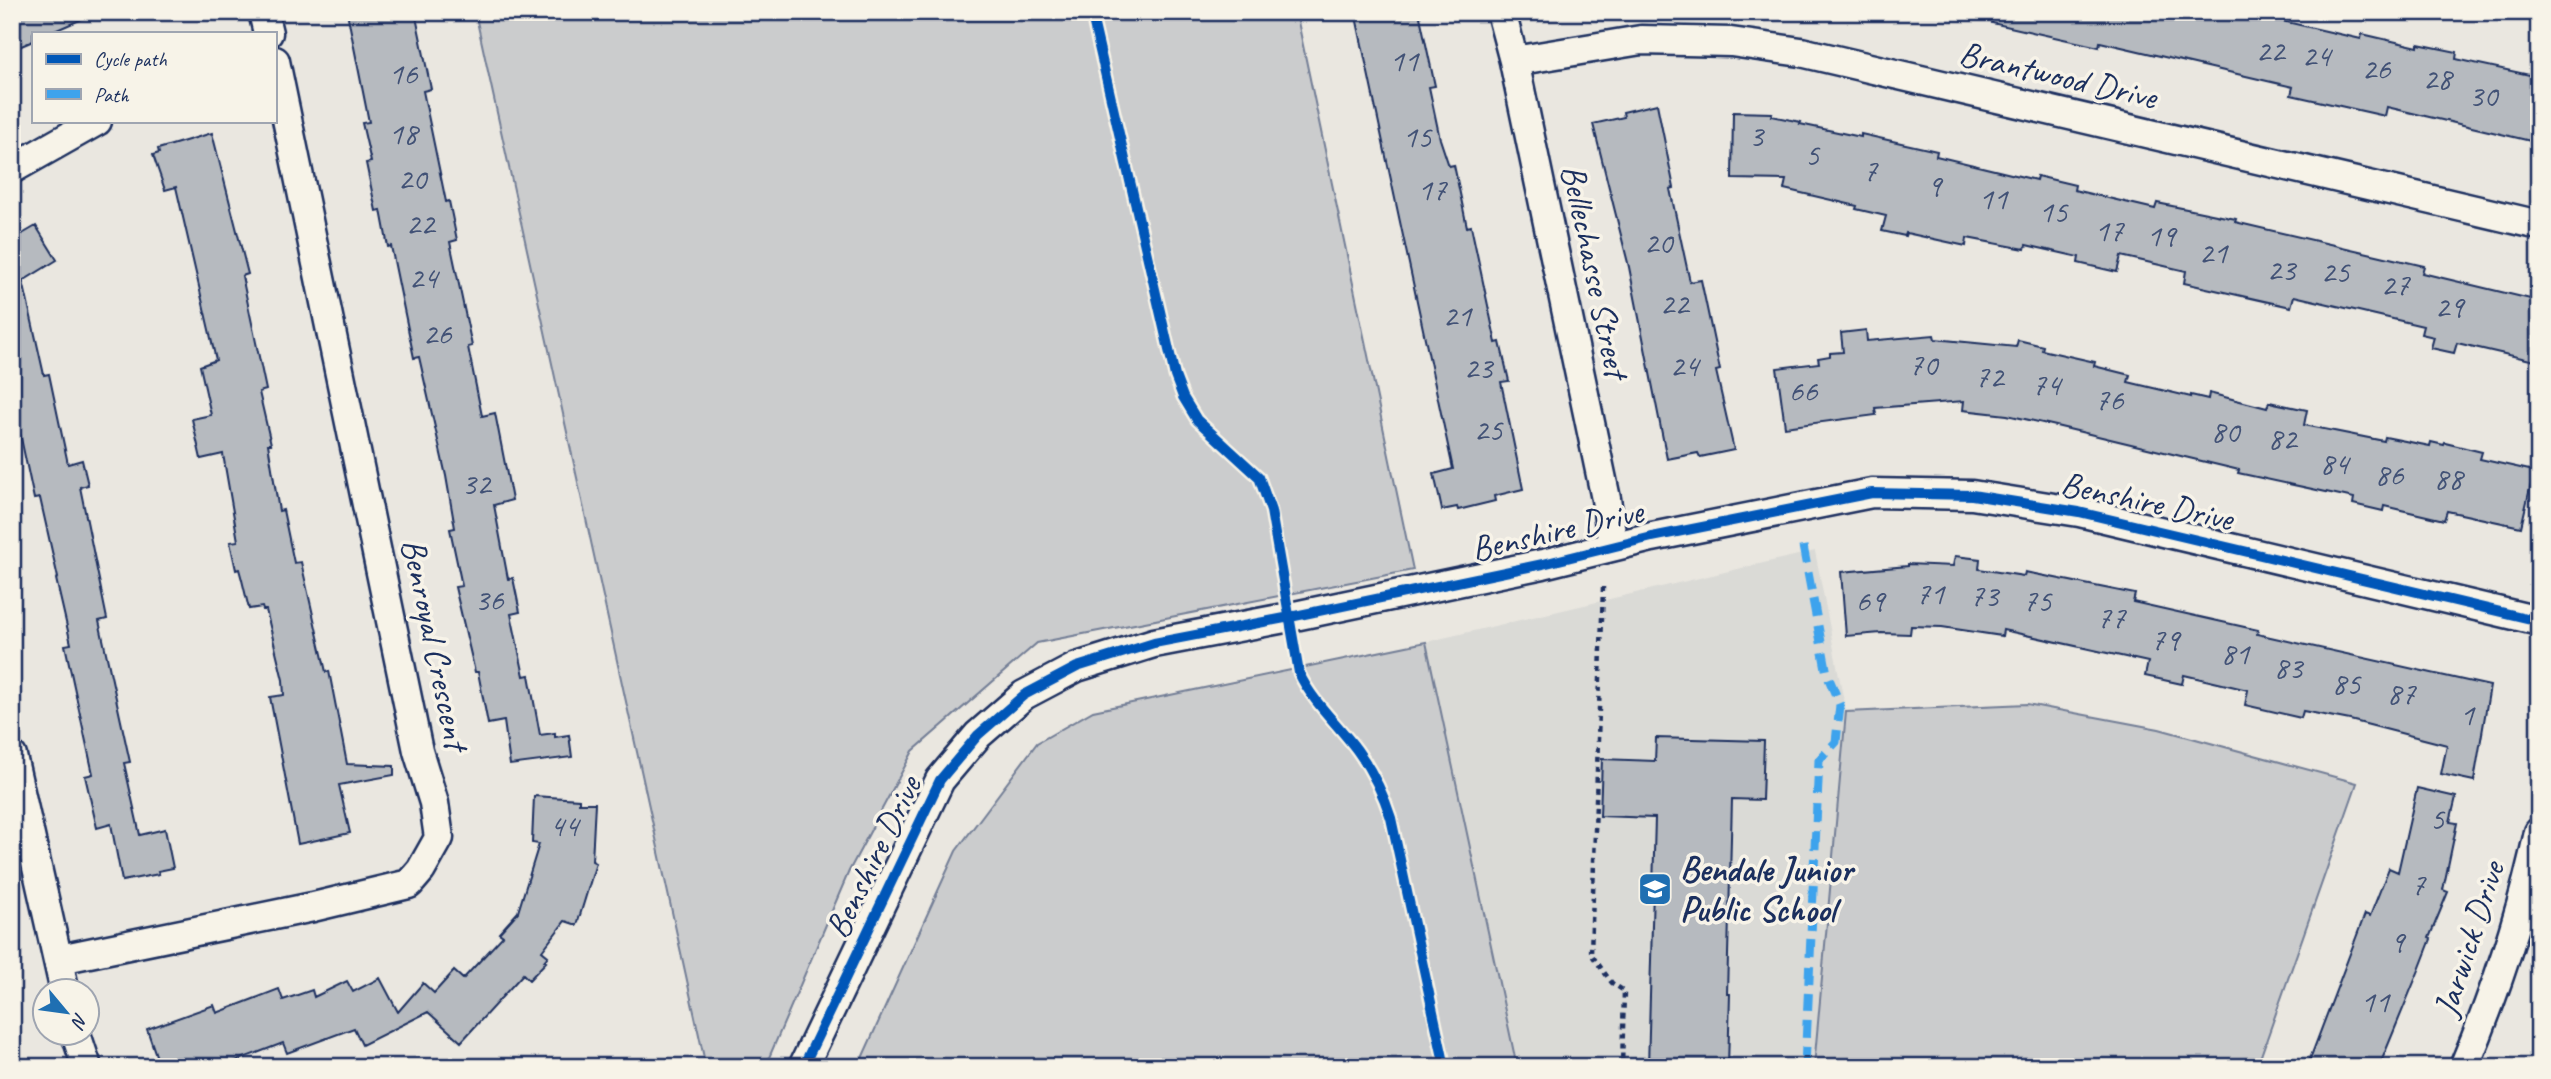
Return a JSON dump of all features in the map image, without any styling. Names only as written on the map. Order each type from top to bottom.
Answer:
[{"type":"street","points":[[262,12],[268,32]]},
{"type":"street","name":"Bellechasse Street","points":[[1501,12],[1514,61],[1614,546]]},
{"type":"street","name":"Brantwood Drive","points":[[1514,61],[1641,40],[1731,42],[1801,52],[2539,225]]},
{"type":"street","name":"Benroyal Crescent","points":[[60,959],[313,907],[409,884],[421,870],[439,838],[433,803],[415,737],[276,66]]},
{"type":"street","points":[[12,169],[95,122]]},
{"type":"street","name":"Benshire Drive","points":[[803,1067],[940,780],[978,735],[1024,695],[1077,667],[1154,643],[1543,564],[1614,546],[1872,493],[1972,495],[2079,512],[2539,621]]},
{"type":"street","points":[[12,756],[63,978]]},
{"type":"street","name":"Jarwick Drive","points":[[2464,1067],[2489,1007],[2512,939],[2539,832]]},
{"type":"street","points":[[81,1048],[87,1067]]},
{"type":"path","points":[[1603,587],[1591,954],[1612,983],[1624,991],[1622,1067]]},
{"type":"shaded area","points":[[475,12],[1296,12],[1413,570],[1037,643],[913,751],[849,871],[765,1067],[706,1067]]},
{"type":"shaded area","name":"Bendale Junior Public School","points":[[1815,551],[1846,712],[1814,1067],[1517,1067],[1426,642]]},
{"type":"shaded area","points":[[1426,642],[1517,1067],[858,1067],[956,851],[1037,743],[1093,711]]},
{"type":"shaded area","points":[[2027,704],[2159,729],[2357,783],[2257,1067],[1814,1067],[1846,712]]},
{"type":"building","points":[[12,12],[98,12],[52,32],[32,32],[32,41],[12,50]]},
{"type":"building","points":[[347,12],[415,12],[431,89],[423,91],[446,202],[449,201],[457,240],[450,242],[472,346],[468,347],[482,416],[495,413],[512,500],[494,505],[508,579],[513,578],[520,612],[511,614],[524,676],[529,675],[540,735],[569,735],[572,757],[510,765],[504,721],[488,724],[478,672],[475,672],[455,587],[462,586],[450,529],[455,528],[446,476],[419,357],[414,358],[391,246],[388,247],[381,210],[376,211],[366,163],[371,162],[362,123],[369,122]]},
{"type":"building","points":[[1355,12],[1419,12],[1435,86],[1429,87],[1440,139],[1449,166],[1454,165],[1467,227],[1471,226],[1496,343],[1500,342],[1509,381],[1501,382],[1523,489],[1494,496],[1495,501],[1458,510],[1457,507],[1442,510],[1434,474],[1453,469]]},
{"type":"building","points":[[1994,12],[2243,12],[2361,39],[2362,34],[2418,47],[2418,44],[2457,52],[2456,59],[2539,77],[2539,143],[2387,107],[2385,116],[2291,95],[2293,87],[2100,42],[2099,47],[1992,23]]},
{"type":"building","points":[[1657,104],[1674,188],[1670,189],[1690,282],[1701,280],[1720,370],[1716,371],[1734,450],[1700,457],[1698,453],[1667,459],[1629,267],[1593,124],[1624,117],[1623,112]]},
{"type":"building","points":[[1733,112],[1772,113],[1771,116],[1801,122],[1800,124],[1937,151],[1936,156],[2036,180],[2037,176],[2075,185],[2074,190],[2155,209],[2157,203],[2236,219],[2235,222],[2424,266],[2422,273],[2539,301],[2539,362],[2457,343],[2454,353],[2431,348],[2434,337],[2421,334],[2423,326],[2294,296],[2291,307],[2184,283],[2186,271],[2121,256],[2117,272],[2078,263],[2079,257],[2026,245],[2025,249],[1967,238],[1966,246],[1906,233],[1905,236],[1882,231],[1886,216],[1856,209],[1857,206],[1784,189],[1786,180],[1732,179]]},
{"type":"building","points":[[212,133],[248,274],[242,276],[266,390],[259,392],[271,444],[268,444],[279,511],[283,510],[294,563],[301,562],[326,672],[329,671],[347,764],[394,766],[394,775],[339,785],[350,833],[298,844],[270,697],[284,695],[283,680],[266,610],[262,607],[249,609],[239,569],[236,570],[230,542],[238,541],[223,454],[201,459],[192,419],[211,415],[200,366],[216,360],[176,187],[165,190],[153,155],[159,153],[158,149]]},
{"type":"building","points":[[36,226],[57,260],[23,281],[44,375],[49,374],[68,464],[82,460],[88,485],[80,487],[107,619],[99,621],[130,762],[124,763],[140,835],[165,829],[173,868],[158,871],[159,874],[122,881],[111,824],[97,828],[85,776],[93,774],[65,645],[71,644],[40,498],[34,499],[12,396],[12,240]]},
{"type":"building","points":[[1866,330],[1867,341],[1934,335],[1935,339],[2016,347],[2018,340],[2043,346],[2042,350],[2095,362],[2094,366],[2130,375],[2128,382],[2191,397],[2208,399],[2209,393],[2267,408],[2269,402],[2307,410],[2304,425],[2384,441],[2385,437],[2430,446],[2431,442],[2445,443],[2482,452],[2480,459],[2534,471],[2521,527],[2447,511],[2444,520],[2384,506],[2383,511],[2353,504],[2354,498],[2238,473],[2239,470],[2007,415],[1963,410],[1964,401],[1875,408],[1876,415],[1785,427],[1777,368],[1819,363],[1818,358],[1843,352],[1841,333]]},
{"type":"building","points":[[1955,556],[1980,559],[1979,569],[2024,576],[2025,572],[2135,594],[2133,602],[2258,630],[2257,634],[2490,686],[2474,781],[2441,774],[2447,745],[2350,720],[2303,711],[2301,718],[2245,705],[2248,690],[2184,675],[2182,684],[2145,676],[2148,662],[2003,630],[2002,636],[1942,627],[1911,626],[1910,634],[1846,636],[1841,572],[1908,564],[1953,566]]},
{"type":"building","points":[[1656,738],[1764,741],[1762,800],[1732,799],[1728,1067],[1648,1067],[1655,818],[1600,816],[1602,759],[1655,761]]},
{"type":"building","points":[[2417,788],[2456,797],[2450,822],[2457,823],[2443,890],[2448,892],[2419,970],[2379,1067],[2307,1067],[2365,914],[2370,916],[2389,868],[2398,872]]},
{"type":"building","points":[[534,796],[579,799],[579,803],[595,803],[592,861],[596,863],[577,925],[565,921],[542,951],[548,956],[544,961],[546,962],[529,980],[523,974],[461,1042],[428,1012],[362,1045],[354,1028],[287,1053],[283,1043],[220,1067],[160,1067],[147,1029],[214,1005],[217,1013],[279,989],[283,1000],[312,990],[314,997],[347,981],[353,992],[380,978],[398,1012],[423,983],[434,993],[454,971],[463,979],[503,936],[499,933],[518,912],[539,844],[532,843]]},
{"type":"marked path","points":[[1803,546],[1827,674],[1840,705],[1836,742],[1819,760],[1805,1067]]},
{"type":"cycle path","points":[[1091,12],[1175,376],[1183,397],[1197,420],[1259,477],[1271,511],[1299,673],[1311,694],[1368,766],[1391,818],[1445,1067]]},
{"type":"cycle path","points":[[803,1067],[940,780],[978,735],[1024,695],[1077,667],[1154,643],[1290,617],[1543,564],[1652,537],[1872,493],[1972,495],[2079,512],[2539,621]]},
{"type":"place","name":"Bendale Junior Public School","points":[[1655,889]]}]
